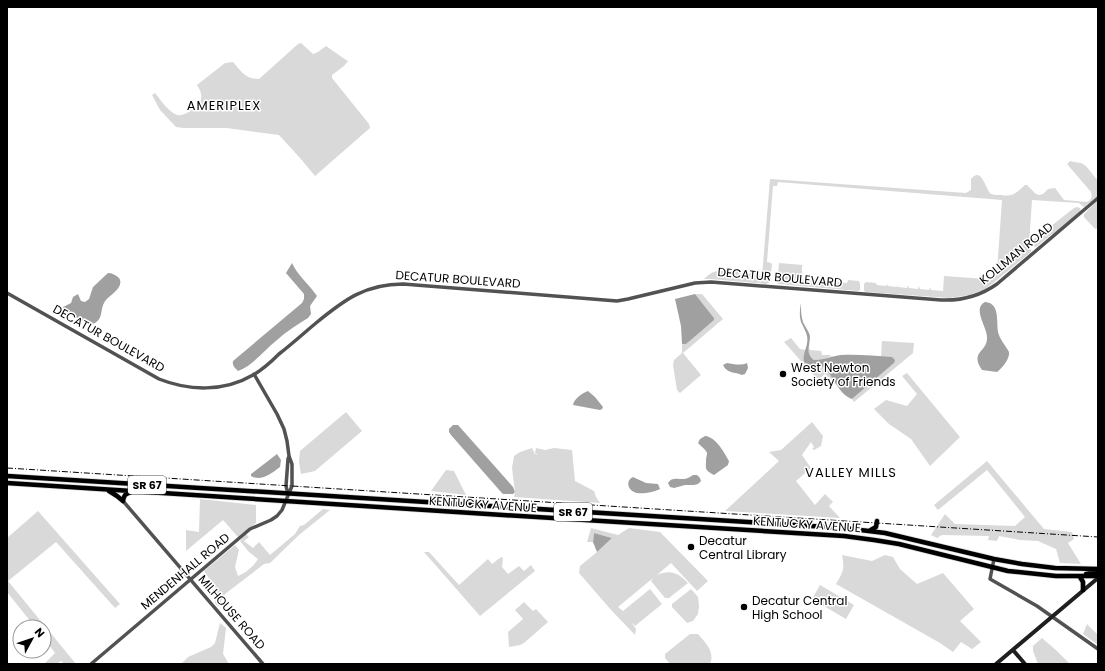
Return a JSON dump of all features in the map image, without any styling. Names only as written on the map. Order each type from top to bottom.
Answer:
[{"type":"main road","name":"KENTUCKY AVENUE","points":[[7,476],[844,528],[870,531],[905,538],[1022,564],[1076,569],[1098,569]]},
{"type":"main road","name":"KENTUCKY AVENUE","points":[[7,483],[854,537],[899,544],[1008,571],[1048,576],[1098,577]]},
{"type":"main road","points":[[108,490],[123,501],[123,497],[126,494],[133,492]]},
{"type":"main road","points":[[870,531],[876,527],[877,521]]},
{"type":"main road","points":[[1048,576],[1052,574],[1098,572]]},
{"type":"main road","points":[[1080,577],[1083,582],[1083,590]]},
{"type":"main road","points":[[996,664],[1098,577]]},
{"type":"main road","points":[[1013,650],[1025,664]]},
{"type":"street","name":"KOLLMAN ROAD","points":[[937,300],[951,301],[966,298],[978,295],[990,289],[1005,278],[1098,198]]},
{"type":"street","name":"DECATUR BOULEVARD","points":[[7,292],[154,376],[169,383],[187,387],[211,388],[232,384],[246,379],[262,369],[343,302],[363,291],[374,287],[388,285],[412,285],[617,301],[697,283],[714,282],[937,300]]},
{"type":"street","points":[[254,374],[283,426],[289,456],[286,486],[288,494]]},
{"type":"street","name":"MENDENHALL ROAD","points":[[91,664],[250,529],[277,516],[282,510],[288,494]]},
{"type":"street","name":"MILHOUSE ROAD","points":[[123,501],[263,664]]},
{"type":"street","points":[[994,559],[990,579],[1032,603],[1098,649]]},
{"type":"shaded area","points":[[301,43],[313,54],[326,46],[348,61],[332,75],[332,78],[369,124],[370,128],[315,176],[279,135],[227,128],[176,127],[160,110],[152,95],[155,93],[172,112],[177,115],[183,115],[192,111],[200,102],[201,94],[197,85],[225,63],[233,62],[250,78],[259,79]]},
{"type":"shaded area","points":[[1070,161],[1081,163],[1086,166],[1098,181],[1098,196],[1084,207],[1079,203],[1032,200],[1029,245],[1031,252],[985,289],[970,295],[949,298],[865,292],[864,284],[866,282],[886,286],[887,284],[888,286],[897,287],[898,285],[898,287],[907,288],[908,285],[909,288],[918,289],[919,286],[920,289],[929,290],[930,287],[931,290],[943,291],[944,276],[986,279],[997,271],[1002,200],[778,182],[777,186],[773,186],[767,262],[772,264],[770,282],[766,284],[704,279],[711,273],[718,271],[738,272],[762,276],[770,179],[966,193],[971,190],[971,179],[978,175],[981,177],[991,194],[1011,195],[1027,185],[1039,195],[1043,194],[1048,189],[1055,188],[1064,200],[1087,202],[1091,198],[1091,192],[1067,164]]},
{"type":"shaded area","points":[[1098,200],[1098,228],[1095,229],[1084,217],[1084,214]]},
{"type":"shaded area","points":[[1077,207],[1080,208],[1081,211],[1053,235],[1052,234],[1036,247],[1032,246],[1032,241]]},
{"type":"shaded area","points":[[292,263],[297,272],[317,296],[310,306],[311,314],[308,318],[292,328],[272,344],[254,361],[238,371],[233,366],[233,361],[302,303],[304,299],[304,294],[286,273]]},
{"type":"shaded area","points":[[779,263],[803,265],[802,279],[804,280],[805,277],[806,280],[815,280],[816,278],[816,280],[826,281],[827,279],[827,281],[836,282],[837,280],[838,282],[847,283],[848,280],[859,281],[860,290],[778,284],[775,280],[778,274]]},
{"type":"shaded area","points":[[108,273],[114,274],[119,278],[120,285],[119,288],[106,300],[102,307],[100,318],[95,323],[90,325],[64,311],[63,307],[71,303],[73,297],[78,294],[81,301],[85,302],[89,299],[93,287]]},
{"type":"shaded area","points":[[695,294],[702,294],[723,319],[683,353],[701,375],[680,393],[677,390],[673,365],[674,360],[682,353],[682,344],[686,344],[714,318]]},
{"type":"shaded area","points":[[695,294],[714,320],[686,344],[682,344],[681,326],[675,299]]},
{"type":"shaded area","points":[[985,302],[994,306],[997,316],[999,335],[1009,352],[1007,360],[997,372],[982,370],[977,359],[987,342],[986,333],[980,314],[981,305]]},
{"type":"shaded area","points":[[801,303],[802,320],[810,336],[809,352],[814,360],[841,355],[860,355],[892,357],[895,360],[894,363],[852,399],[847,397],[823,367],[818,365],[809,365],[804,361],[807,336],[800,319]]},
{"type":"shaded area","points":[[791,338],[800,349],[806,350],[804,355],[805,363],[823,367],[837,385],[825,374],[818,380],[784,342]]},
{"type":"shaded area","points":[[882,341],[914,343],[913,353],[854,402],[852,399],[894,363],[892,357],[881,357]]},
{"type":"shaded area","points":[[809,348],[810,350],[821,351],[822,355],[832,356],[825,359],[814,360],[809,354]]},
{"type":"shaded area","points":[[727,363],[740,365],[747,363],[748,368],[745,374],[742,375],[726,370],[723,365]]},
{"type":"shaded area","points":[[907,373],[960,437],[930,466],[911,439],[889,424],[874,409],[886,400],[907,406],[917,394],[902,376]]},
{"type":"shaded area","points":[[588,391],[603,407],[602,409],[600,410],[573,405],[579,396]]},
{"type":"shaded area","points":[[346,412],[362,431],[315,471],[301,474],[299,462],[300,451]]},
{"type":"shaded area","points":[[812,422],[823,436],[821,446],[814,450],[812,449],[814,447],[811,442],[802,455],[811,468],[796,481],[815,505],[825,494],[833,502],[829,506],[840,518],[725,511],[779,461],[769,452],[781,450]]},
{"type":"shaded area","points":[[453,425],[458,425],[513,487],[515,492],[513,494],[503,494],[451,435],[449,429]]},
{"type":"shaded area","points":[[705,436],[716,442],[729,461],[728,465],[714,475],[706,469],[707,453],[698,443],[700,439]]},
{"type":"shaded area","points":[[532,448],[535,454],[539,455],[535,453],[536,448],[545,450],[554,448],[572,450],[575,481],[594,491],[600,503],[514,497],[515,492],[512,468],[514,456],[520,452]]},
{"type":"shaded area","points":[[277,454],[281,460],[280,467],[270,474],[259,478],[251,476],[251,474]]},
{"type":"shaded area","points":[[987,461],[1044,529],[1072,532],[1074,539],[1068,543],[1081,564],[1060,563],[1056,549],[1038,541],[1020,540],[999,536],[997,541],[988,540],[989,536],[942,535],[937,538],[931,535],[945,514],[955,524],[1015,526],[1025,517],[987,470],[938,510],[934,505]]},
{"type":"shaded area","points":[[446,470],[454,471],[466,495],[431,491]]},
{"type":"shaded area","points":[[693,475],[697,475],[700,478],[701,481],[698,484],[674,488],[670,487],[668,483],[673,479],[686,479]]},
{"type":"shaded area","points":[[633,477],[646,483],[658,484],[660,489],[647,493],[636,493],[630,489],[628,484],[629,480]]},
{"type":"shaded area","points":[[200,499],[256,505],[256,523],[238,537],[223,520],[186,551],[186,530],[199,532]]},
{"type":"shaded area","points":[[323,509],[330,510],[299,535],[270,563],[264,564],[225,594],[218,606],[215,603],[217,590],[204,571],[235,545],[239,550],[235,567],[238,576],[250,569],[258,559],[249,552],[240,541],[246,534],[249,537],[244,541],[253,548],[259,542],[270,555],[295,534],[300,526],[304,525]]},
{"type":"shaded area","points":[[38,511],[120,604],[115,608],[56,542],[8,581],[39,619],[29,619],[7,592],[7,538]]},
{"type":"shaded area","points":[[591,528],[618,535],[629,528],[660,532],[708,581],[697,591],[671,563],[657,575],[666,572],[678,574],[688,583],[669,598],[665,598],[651,581],[653,578],[618,607],[623,611],[650,589],[662,604],[635,626],[631,622],[636,629],[635,635],[579,573],[580,566],[612,538],[594,533],[593,542],[587,542]]},
{"type":"shaded area","points":[[594,533],[612,538],[597,552],[593,542]]},
{"type":"shaded area","points":[[424,552],[429,552],[459,585],[488,559],[492,564],[501,557],[503,558],[502,567],[508,574],[519,566],[524,571],[531,565],[535,571],[480,616]]},
{"type":"shaded area","points":[[842,555],[872,561],[885,555],[893,557],[900,569],[917,584],[943,573],[974,609],[960,621],[981,642],[972,649],[961,642],[953,652],[940,643],[836,584],[843,570]]},
{"type":"shaded area","points":[[820,585],[854,605],[846,619],[812,599]]},
{"type":"shaded area","points":[[691,589],[698,597],[699,606],[698,614],[693,621],[687,623],[672,607],[672,604]]},
{"type":"shaded area","points":[[524,602],[533,611],[536,609],[548,622],[524,643],[509,647],[508,632],[523,619],[515,610]]},
{"type":"shaded area","points":[[220,623],[226,628],[223,654],[229,664],[181,664],[188,657],[211,647],[215,643]]},
{"type":"shaded area","points":[[1087,624],[1098,635],[1098,645],[1083,634]]},
{"type":"shaded area","points":[[690,634],[698,634],[707,644],[711,652],[710,664],[670,664],[665,658],[665,654]]},
{"type":"shaded area","points":[[52,635],[76,664],[64,664],[61,661],[57,664],[44,664],[49,659],[52,659],[52,656],[55,653],[52,649]]},
{"type":"shaded area","points":[[1042,638],[1070,664],[1038,664],[1033,651],[1033,646]]},
{"type":"railway","points":[[7,468],[1098,537]]},
{"type":"place","name":"West Newton Society of Friends","points":[[783,374]]},
{"type":"place","name":"Decatur Central Library","points":[[691,547]]},
{"type":"place","name":"Decatur Central High School","points":[[744,607]]},
{"type":"district","name":"AMERIPLEX","points":[[224,105]]},
{"type":"district","name":"VALLEY MILLS","points":[[851,472]]}]
